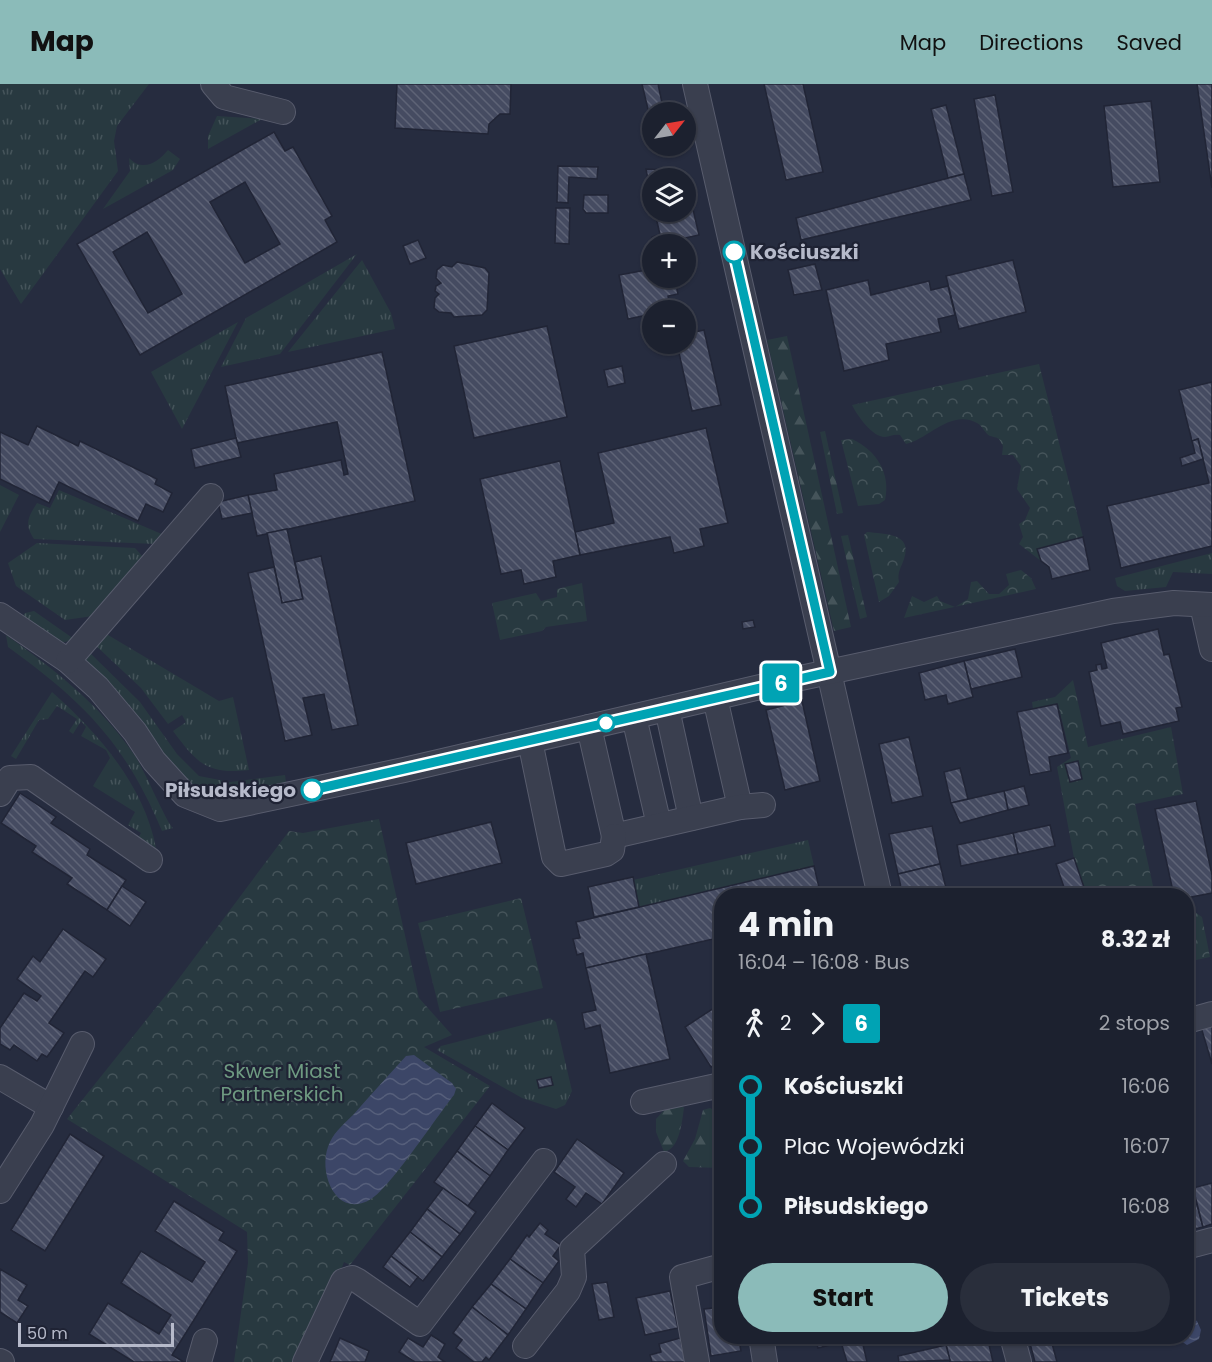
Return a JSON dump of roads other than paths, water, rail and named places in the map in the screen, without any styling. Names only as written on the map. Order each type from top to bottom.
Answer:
[{"type":"street","points":[[695,84],[878,888]]},
{"type":"street","points":[[213,85],[224,97],[239,103],[283,112]]},
{"type":"street","points":[[68,661],[211,496]]},
{"type":"street","points":[[0,615],[68,661],[98,688],[135,732],[154,761],[185,795],[220,809],[241,807],[830,672],[1126,608],[1174,603],[1207,605],[1212,649]]},
{"type":"street","points":[[614,836],[752,806],[716,698]]},
{"type":"street","points":[[667,709],[691,818]]},
{"type":"street","points":[[634,717],[660,825]]},
{"type":"street","points":[[530,741],[554,857],[561,864],[606,854],[612,850],[614,836],[589,727]]},
{"type":"street","points":[[0,794],[10,778],[31,777],[150,860]]},
{"type":"street","points":[[1194,1019],[1212,1014]]},
{"type":"street","points":[[0,1191],[47,1116],[82,1044]]},
{"type":"street","points":[[0,1077],[47,1116]]},
{"type":"street","points":[[643,1102],[714,1087]]},
{"type":"street","points":[[305,1362],[343,1281],[352,1278],[420,1324],[544,1161]]},
{"type":"street","points":[[525,1346],[568,1291],[574,1277],[573,1249],[664,1164]]},
{"type":"street","points":[[1194,1245],[1212,1240]]},
{"type":"street","points":[[697,1362],[682,1277],[714,1268]]},
{"type":"street","points":[[762,1344],[765,1362]]},
{"type":"street","points":[[1014,1344],[1018,1362]]},
{"type":"water","points":[[414,1055],[452,1083],[456,1089],[454,1095],[390,1181],[371,1199],[358,1204],[347,1203],[339,1198],[327,1178],[326,1153],[330,1142],[338,1130],[406,1056]]},
{"type":"water","points":[[1194,1320],[1201,1330],[1199,1339],[1194,1342]]},
{"type":"place","name":"Kościuszki","points":[[734,252]]},
{"type":"place","name":"Piłsudskiego","points":[[312,790]]},
{"type":"park label","name":"Skwer Miast Partnerskich","points":[[282,1082]]}]
